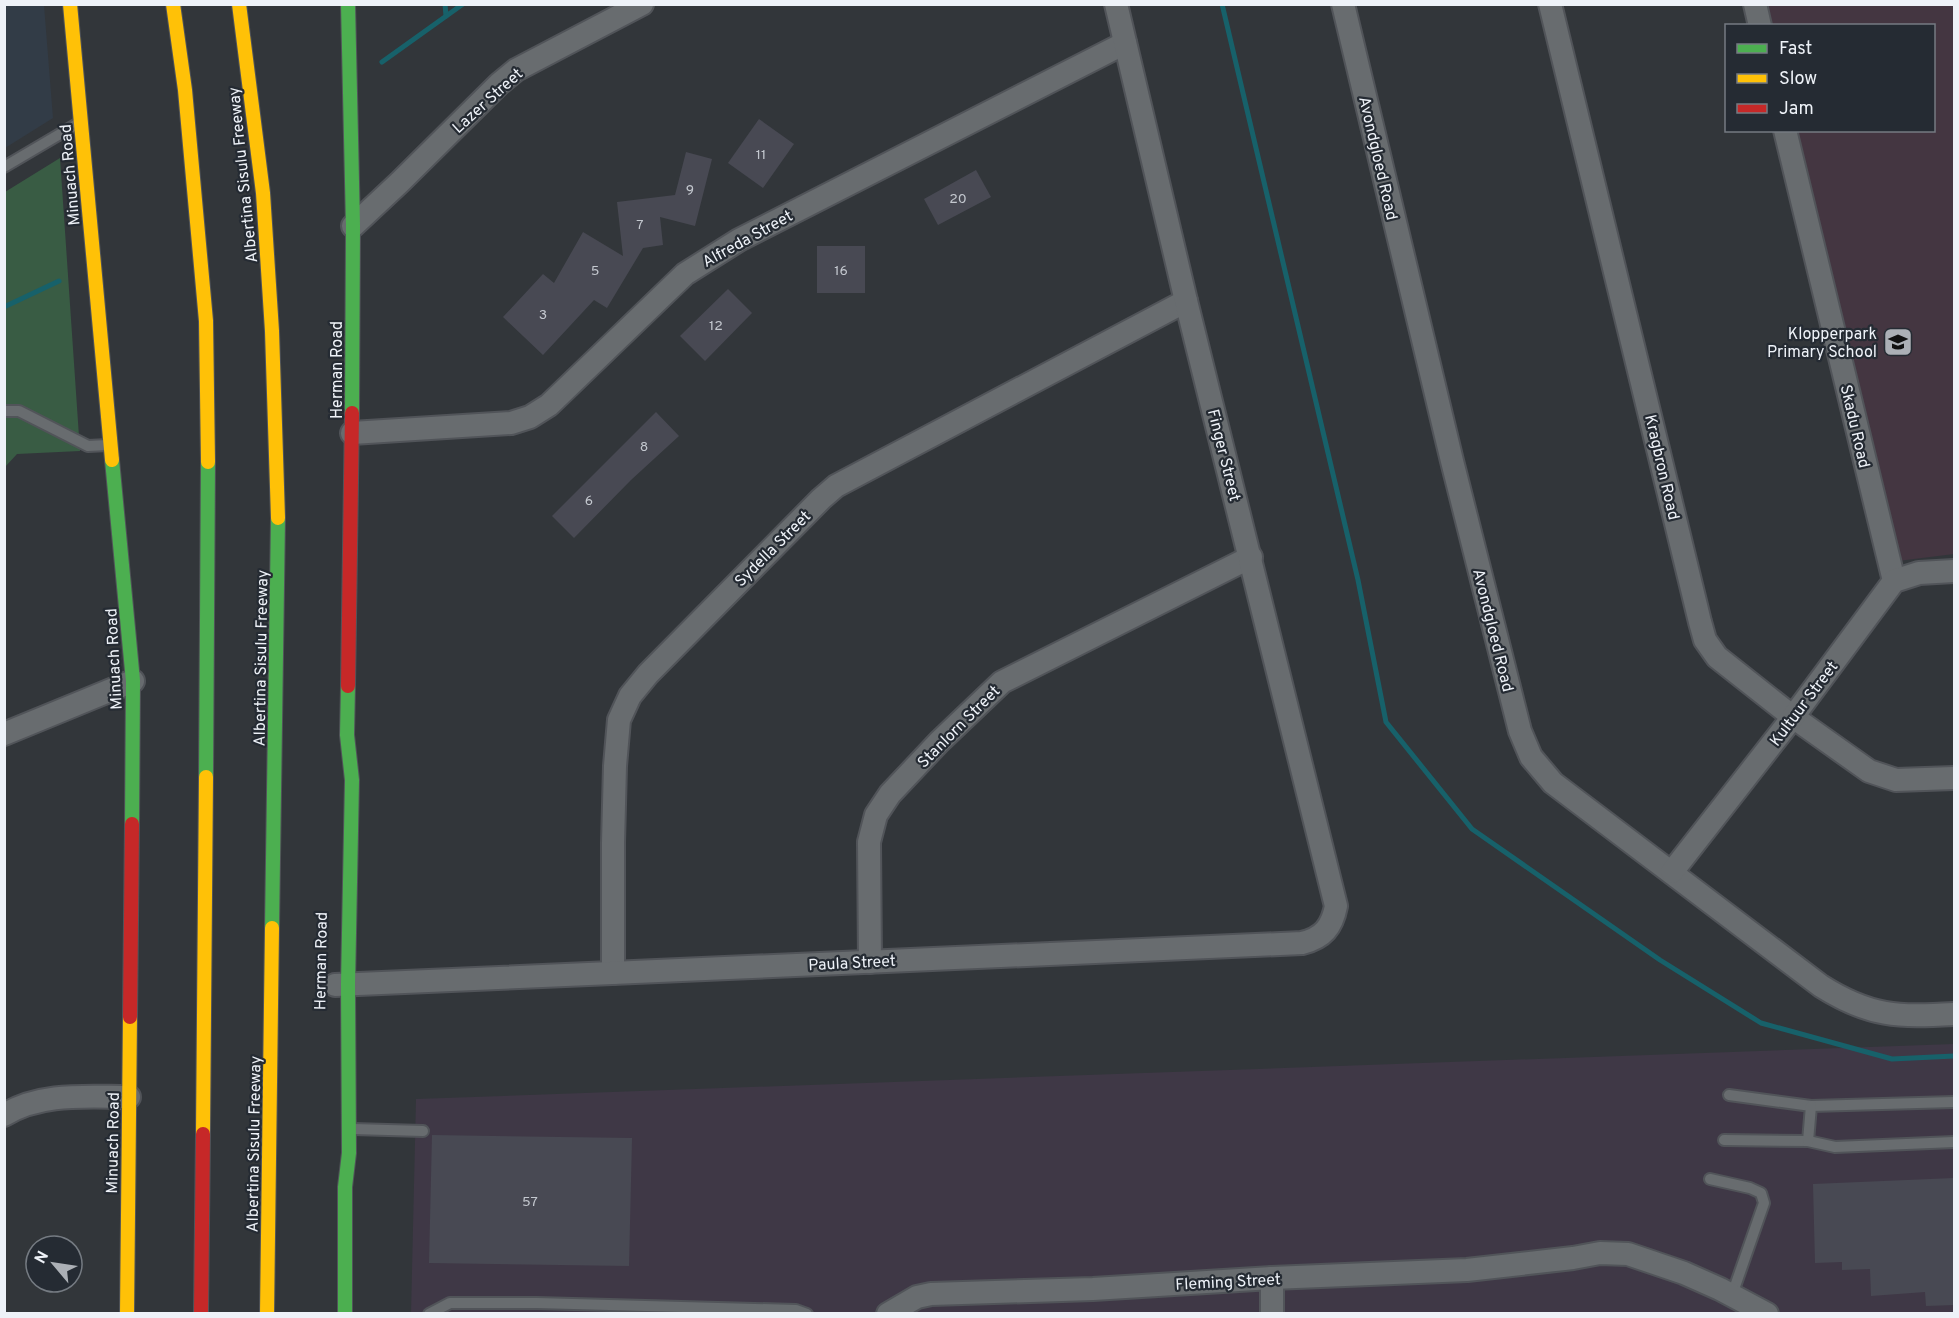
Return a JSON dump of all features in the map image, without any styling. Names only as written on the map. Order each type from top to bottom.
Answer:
[{"type":"main road","name":"Minuach Road","points":[[70,4],[133,681],[127,1314]]},
{"type":"main road","points":[[173,4],[185,90],[206,321],[209,493],[201,1314]]},
{"type":"main road","name":"Albertina Sisulu Freeway","points":[[239,4],[263,193],[272,331],[278,501],[267,1314]]},
{"type":"main road","name":"Herman Road","points":[[345,1314],[345,1187],[349,1129],[342,984],[340,780],[347,735],[352,433],[353,225],[348,4]]},
{"type":"main road","name":"Herman Road","points":[[342,984],[336,1155],[345,1187]]},
{"type":"street","name":"Lazer Street","points":[[353,225],[516,70],[642,4]]},
{"type":"street","name":"Finger Street","points":[[1116,4],[1186,300],[1336,906]]},
{"type":"street","name":"Avondgloed Road","points":[[1343,4],[1449,449],[1520,731],[1531,757],[1553,783],[1821,987],[1843,1000],[1878,1012],[1919,1015],[1954,1014]]},
{"type":"street","name":"Kragbron Road","points":[[1551,4],[1705,640],[1717,657],[1793,717],[1869,771],[1896,780],[1954,778]]},
{"type":"street","points":[[1755,4],[1760,24]]},
{"type":"street","name":"Alfreda Street","points":[[352,433],[511,423],[530,417],[549,405],[685,274],[711,256],[1125,43]]},
{"type":"street","name":"Skadu Road","points":[[1785,132],[1894,581]]},
{"type":"street","name":"Sydella Street","points":[[613,974],[614,821],[619,720],[630,696],[648,674],[820,499],[836,486],[1186,300]]},
{"type":"street","name":"Stanlorn Street","points":[[870,962],[869,842],[876,815],[890,794],[939,742],[1002,682],[1251,557]]},
{"type":"street","points":[[1894,581],[1919,573],[1954,571]]},
{"type":"street","name":"Kultuur Street","points":[[1672,872],[1793,717],[1894,581]]},
{"type":"street","points":[[4,734],[133,681]]},
{"type":"street","name":"Paula Street","points":[[342,984],[613,974],[1302,942],[1318,938],[1326,932],[1336,906]]},
{"type":"street","points":[[4,1115],[18,1107],[41,1100],[129,1097]]},
{"type":"street","name":"Fleming Street","points":[[888,1314],[918,1297],[931,1294],[1093,1289],[1272,1278],[1467,1270],[1600,1253],[1628,1254],[1684,1273],[1767,1314]]},
{"type":"street","points":[[1272,1278],[1272,1314]]},
{"type":"lane","points":[[4,166],[81,122]]},
{"type":"lane","points":[[4,411],[19,411],[88,446],[112,445]]},
{"type":"lane","points":[[1729,1095],[1811,1106],[1954,1102]]},
{"type":"lane","points":[[1808,1141],[1811,1106]]},
{"type":"lane","points":[[349,1129],[423,1131]]},
{"type":"lane","points":[[1724,1140],[1808,1141],[1835,1147],[1954,1142]]},
{"type":"lane","points":[[1710,1179],[1750,1188],[1761,1193],[1764,1203],[1732,1295]]},
{"type":"lane","points":[[429,1314],[450,1304],[537,1303],[796,1310],[807,1314]]},
{"type":"shaded area","points":[[5,4],[44,5],[53,118],[5,148]]},
{"type":"shaded area","name":"Klopperpark Primary School","points":[[1765,5],[1954,5],[1954,554],[1890,562],[1793,132],[1935,132],[1935,24],[1770,24]]},
{"type":"shaded area","points":[[1954,1044],[1954,1313],[411,1314],[416,1099]]},
{"type":"green space","points":[[60,158],[80,451],[17,454],[5,467],[5,192]]},
{"type":"building","points":[[759,119],[794,144],[763,188],[728,163]]},
{"type":"building","points":[[686,152],[712,159],[695,226],[660,217],[663,245],[643,248],[607,308],[594,300],[543,355],[503,317],[543,274],[554,283],[583,232],[623,256],[617,202],[675,195]]},
{"type":"building","points":[[976,170],[991,197],[938,225],[924,199]]},
{"type":"building","points":[[817,246],[865,246],[865,293],[817,293]]},
{"type":"building","points":[[728,289],[752,313],[705,361],[680,336]]},
{"type":"building","points":[[656,412],[679,436],[631,480],[574,538],[552,516]]},
{"type":"building","points":[[432,1135],[632,1138],[629,1266],[429,1263]]},
{"type":"building","points":[[1954,1178],[1954,1305],[1926,1306],[1925,1292],[1871,1296],[1870,1269],[1842,1270],[1842,1262],[1815,1263],[1813,1184]]},
{"type":"waterway","points":[[445,4],[446,16]]},
{"type":"waterway","points":[[382,62],[463,4]]},
{"type":"waterway","points":[[1222,4],[1358,580],[1386,722],[1472,829],[1660,960],[1761,1023],[1892,1059],[1954,1056]]},
{"type":"waterway","points":[[4,307],[59,281]]},
{"type":"traffic: fast","points":[[348,4],[353,226],[352,413]]},
{"type":"traffic: fast","points":[[112,460],[133,681],[132,824]]},
{"type":"traffic: fast","points":[[206,777],[208,462]]},
{"type":"traffic: fast","points":[[272,928],[278,518]]},
{"type":"traffic: fast","points":[[345,1314],[345,1187],[349,1153],[348,984],[352,780],[347,735],[348,686]]},
{"type":"traffic: slow","points":[[70,4],[112,460]]},
{"type":"traffic: slow","points":[[173,4],[185,90],[206,321],[208,462]]},
{"type":"traffic: slow","points":[[239,4],[263,193],[272,331],[278,518]]},
{"type":"traffic: slow","points":[[203,1134],[206,777]]},
{"type":"traffic: slow","points":[[267,1314],[272,928]]},
{"type":"traffic: slow","points":[[127,1314],[130,1017]]},
{"type":"traffic: jam","points":[[348,686],[352,413]]},
{"type":"traffic: jam","points":[[130,1017],[132,824]]},
{"type":"traffic: jam","points":[[201,1314],[203,1134]]},
{"type":"place","name":"Klopperpark Primary School","points":[[1898,342]]}]
